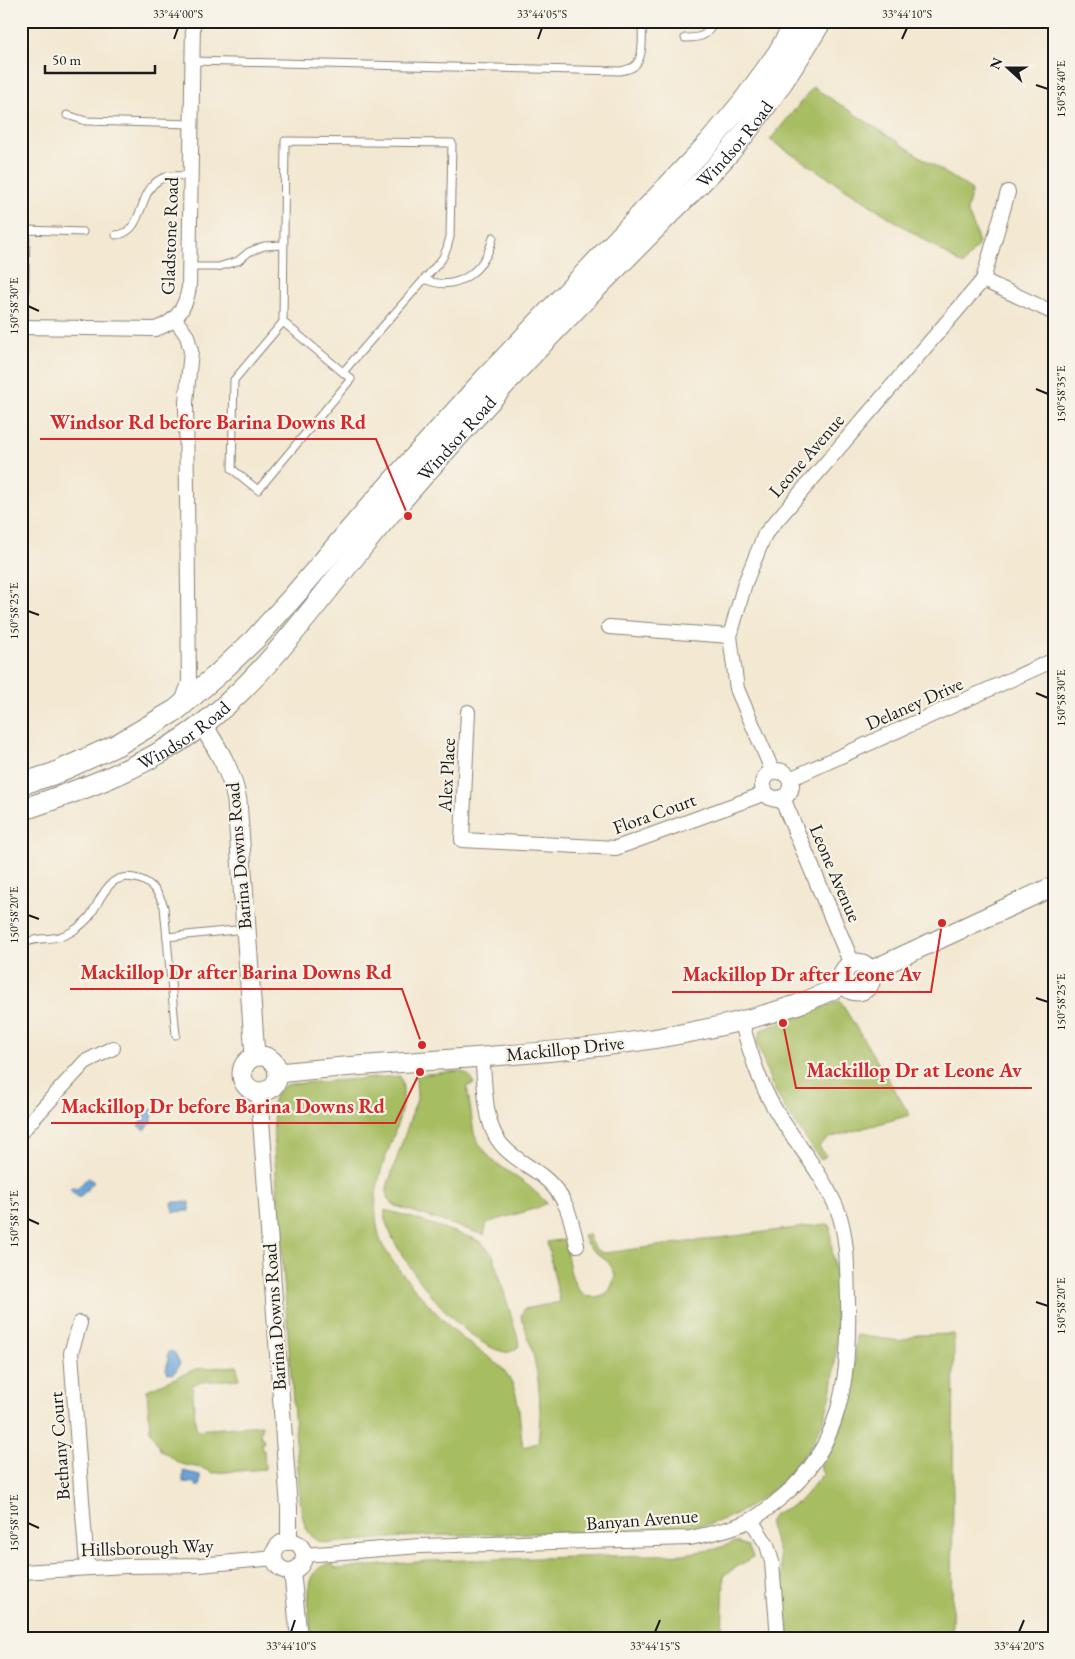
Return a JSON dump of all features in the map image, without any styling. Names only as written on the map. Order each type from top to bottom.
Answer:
[{"type":"main road","name":"Windsor Road","points":[[21,784],[53,774],[117,745],[176,710],[217,675],[255,638],[484,380],[708,144],[743,102],[777,56],[797,21]]},
{"type":"main road","name":"Windsor Road","points":[[21,810],[70,793],[137,765],[171,746],[202,724],[244,687],[283,644],[366,543],[497,393],[725,157],[764,108],[798,60],[820,21]]},
{"type":"main road","points":[[117,745],[188,721],[202,724]]},
{"type":"main road","name":"Barina Downs Road","points":[[202,724],[230,772],[237,802],[255,1056]]},
{"type":"main road","points":[[870,971],[1054,886]]},
{"type":"main road","points":[[852,964],[860,964],[870,971],[870,981],[862,989],[852,990],[845,984],[844,972],[852,964]]},
{"type":"main road","name":"Mackillop Drive","points":[[278,1073],[345,1066],[540,1052],[636,1040],[740,1020],[797,1004],[845,984]]},
{"type":"main road","points":[[255,1056],[272,1059],[278,1073],[273,1085],[269,1089],[259,1092],[250,1089],[242,1075],[247,1060],[255,1056]]},
{"type":"street","name":"Gladstone Road","points":[[176,710],[186,694],[189,683],[186,402],[191,352],[187,336],[175,320],[188,299],[190,267],[193,21]]},
{"type":"street","name":"Leone Avenue","points":[[773,772],[737,689],[730,636],[744,583],[765,534],[983,280],[1008,192]]},
{"type":"street","points":[[983,280],[1054,312]]},
{"type":"street","points":[[23,327],[155,329],[166,326],[175,320]]},
{"type":"street","points":[[609,627],[730,636]]},
{"type":"street","name":"Delaney Drive","points":[[790,779],[1054,660]]},
{"type":"street","name":"Alex Place","points":[[462,840],[468,712]]},
{"type":"street","points":[[778,771],[786,774],[790,779],[791,786],[788,793],[782,798],[775,799],[766,793],[763,785],[765,778],[773,772],[778,771]]},
{"type":"street","name":"Flora Court","points":[[462,840],[616,848],[766,793]]},
{"type":"street","name":"Leone Avenue","points":[[782,798],[852,964]]},
{"type":"street","name":"Banyan Avenue","points":[[304,1555],[420,1546],[669,1539],[707,1534],[752,1520],[792,1489],[810,1466],[827,1439],[838,1410],[845,1380],[848,1320],[845,1250],[839,1213],[827,1185],[776,1112],[762,1086],[751,1058],[740,1020]]},
{"type":"street","points":[[21,1132],[85,1062],[113,1048]]},
{"type":"street","points":[[482,1056],[489,1120],[494,1134],[500,1144],[512,1155],[554,1187],[570,1213],[577,1245]]},
{"type":"street","name":"Barina Downs Road","points":[[259,1092],[289,1508],[289,1542]]},
{"type":"street","name":"Bethany Court","points":[[80,1322],[71,1353],[87,1567]]},
{"type":"street","points":[[752,1520],[767,1545],[772,1562],[778,1638]]},
{"type":"street","points":[[289,1542],[294,1542],[300,1546],[304,1555],[302,1564],[292,1571],[282,1569],[276,1563],[275,1558],[278,1547],[283,1543],[289,1542]]},
{"type":"street","name":"Hillsborough Way","points":[[21,1572],[87,1567],[200,1565],[275,1558]]},
{"type":"street","points":[[292,1571],[300,1638]]},
{"type":"lane","points":[[192,61],[621,71],[633,67],[639,60],[642,21]]},
{"type":"lane","points":[[686,38],[697,38],[709,32],[715,21]]},
{"type":"lane","points":[[67,115],[86,121],[191,124]]},
{"type":"lane","points":[[282,322],[342,372],[351,379],[258,490],[232,469],[234,380],[282,322],[285,141],[452,144],[450,237],[442,259],[342,372]]},
{"type":"lane","points":[[116,235],[124,234],[131,229],[152,185],[160,179],[170,176],[190,176]]},
{"type":"lane","points":[[23,327],[24,230],[83,232]]},
{"type":"lane","points":[[424,279],[440,284],[452,283],[474,272],[484,261],[493,237]]},
{"type":"lane","points":[[190,267],[218,266],[238,261],[249,252],[264,246],[284,245]]},
{"type":"lane","points":[[22,942],[53,939],[71,932],[88,918],[111,883],[121,878],[132,877],[143,880],[153,887],[164,907],[176,1036]]},
{"type":"lane","points":[[167,937],[245,929]]},
{"type":"green space","points":[[813,87],[972,190],[967,211],[979,244],[963,265],[770,140]]},
{"type":"green space","points":[[840,1001],[910,1115],[829,1138],[819,1146],[826,1156],[821,1160],[786,1110],[771,1083],[757,1042],[761,1030]]},
{"type":"green space","points":[[460,1071],[468,1075],[474,1084],[467,1086],[474,1133],[479,1143],[492,1160],[530,1187],[547,1203],[537,1208],[487,1223],[484,1235],[396,1206],[387,1196],[387,1187],[417,1099],[416,1075]]},
{"type":"green space","points":[[400,1076],[403,1087],[401,1112],[383,1164],[377,1191],[376,1215],[380,1239],[393,1262],[442,1319],[462,1338],[494,1361],[509,1377],[518,1402],[523,1447],[538,1443],[540,1409],[538,1378],[532,1349],[521,1316],[524,1309],[560,1302],[547,1242],[565,1239],[572,1278],[582,1293],[590,1297],[600,1296],[609,1291],[615,1275],[608,1263],[587,1244],[583,1235],[588,1234],[593,1246],[604,1253],[830,1225],[837,1301],[836,1350],[832,1388],[827,1410],[806,1452],[775,1487],[757,1502],[716,1522],[664,1530],[415,1536],[331,1543],[318,1541],[313,1538],[304,1523],[301,1510],[274,1146],[273,1100],[284,1086],[290,1084]]},
{"type":"green space","points":[[385,1210],[475,1239],[483,1244],[493,1255],[519,1346],[507,1352],[489,1347],[455,1321],[408,1265],[388,1227],[385,1219]]},
{"type":"green space","points":[[954,1334],[952,1638],[788,1638],[779,1553],[769,1523],[774,1514],[799,1502],[823,1474],[820,1467],[843,1423],[850,1401],[856,1335],[900,1341],[917,1335]]},
{"type":"green space","points":[[237,1366],[239,1379],[201,1382],[192,1385],[196,1430],[262,1425],[262,1430],[260,1430],[264,1443],[261,1443],[262,1450],[264,1450],[265,1469],[213,1473],[182,1464],[161,1451],[150,1430],[147,1390],[196,1369]]},
{"type":"green space","points":[[735,1542],[748,1546],[753,1557],[724,1575],[722,1638],[312,1638],[309,1605],[311,1582],[315,1573],[322,1566],[332,1563],[335,1569],[429,1561],[684,1554],[716,1549]]},
{"type":"water","points":[[148,1108],[155,1111],[152,1122],[145,1130],[138,1126]]},
{"type":"water","points":[[88,1177],[94,1182],[79,1198],[70,1190],[73,1186],[77,1189]]},
{"type":"water","points":[[172,1202],[190,1202],[190,1211],[173,1212]]},
{"type":"water","points":[[170,1351],[175,1353],[180,1363],[172,1374],[168,1373],[166,1369],[167,1355]]},
{"type":"water","points":[[183,1471],[200,1475],[200,1486],[196,1486],[195,1483],[183,1482]]},
{"type":"place","name":"Windsor Rd before Barina Downs Rd","points":[[408,516]]},
{"type":"place","name":"Mackillop Dr after Leone Av","points":[[942,923]]},
{"type":"place","name":"Mackillop Dr at Leone Av","points":[[783,1023]]},
{"type":"place","name":"Mackillop Dr after Barina Downs Rd","points":[[422,1045]]},
{"type":"place","name":"Mackillop Dr before Barina Downs Rd","points":[[420,1072]]}]
